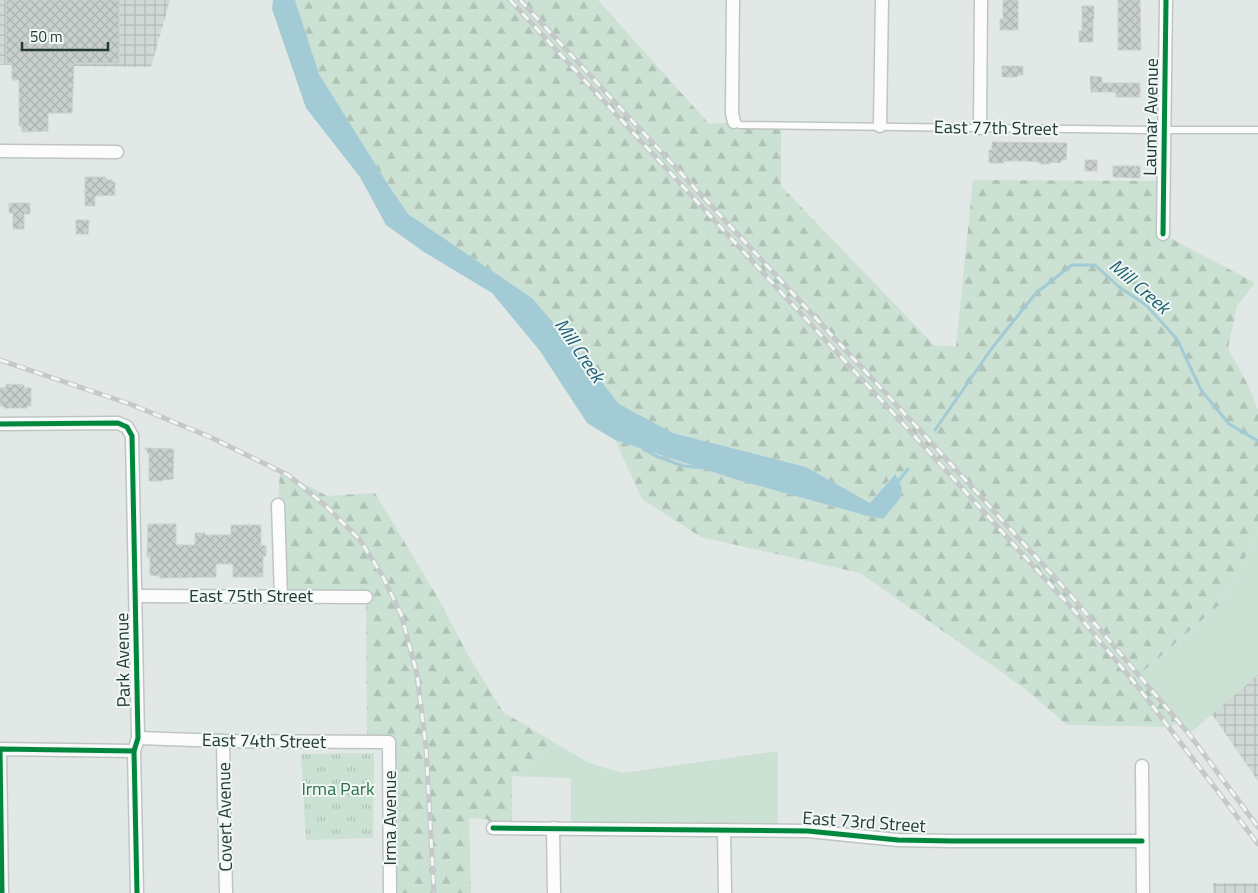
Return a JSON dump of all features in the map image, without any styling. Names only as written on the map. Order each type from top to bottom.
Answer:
[{"type":"street","points":[[733,0],[732,113],[734,122]]},
{"type":"street","points":[[880,126],[882,0]]},
{"type":"street","points":[[980,128],[981,0]]},
{"type":"street","name":"Laumar Avenue","points":[[1163,234],[1166,0]]},
{"type":"street","points":[[0,151],[117,152]]},
{"type":"street","name":"Park Avenue","points":[[0,424],[118,423],[127,428],[132,436],[138,738],[134,751],[136,893]]},
{"type":"street","points":[[278,505],[281,597]]},
{"type":"street","name":"East 75th Street","points":[[136,596],[366,597]]},
{"type":"street","name":"East 74th Street","points":[[138,738],[223,741],[389,742]]},
{"type":"street","name":"Covert Avenue","points":[[223,741],[226,893]]},
{"type":"street","name":"Irma Avenue","points":[[389,742],[390,893]]},
{"type":"street","points":[[2,893],[0,750],[134,751]]},
{"type":"street","points":[[1142,766],[1143,893]]},
{"type":"street","name":"East 73rd Street","points":[[493,828],[808,831],[898,840],[972,842],[1142,841]]},
{"type":"street","points":[[553,828],[554,893]]},
{"type":"street","points":[[724,830],[725,893]]},
{"type":"lane","name":"East 77th Street","points":[[734,122],[740,125],[1258,130]]},
{"type":"shaded area","points":[[0,0],[170,0],[151,67],[0,65]]},
{"type":"shaded area","points":[[1258,669],[1258,781],[1207,707]]},
{"type":"shaded area","points":[[1213,883],[1258,883],[1258,893],[1213,893]]},
{"type":"green space","points":[[295,0],[598,0],[709,124],[734,122],[781,126],[781,186],[934,345],[956,347],[973,180],[1164,181],[1163,234],[1255,283],[1237,306],[1228,348],[1249,387],[1258,410],[1258,533],[1220,604],[1139,675],[1180,723],[1169,727],[1067,725],[1024,688],[860,573],[701,537],[642,499],[615,440],[734,479],[883,519],[900,499],[902,489],[894,474],[870,503],[806,467],[673,433],[619,404],[532,298],[408,214],[319,74]]},
{"type":"green space","points":[[280,471],[327,496],[375,493],[503,712],[555,743],[512,776],[512,828],[493,828],[487,819],[469,818],[471,893],[390,893],[389,743],[367,742],[366,597],[281,597],[278,505]]},
{"type":"green space","points":[[1258,533],[1258,675],[1189,734],[1139,675],[1220,604]]},
{"type":"green space","points":[[555,743],[589,763],[623,773],[778,751],[778,831],[571,828],[571,778],[512,776]]},
{"type":"green space","name":"Irma Park","points":[[374,753],[373,838],[306,840],[301,754]]},
{"type":"water","points":[[273,0],[295,0],[319,74],[408,214],[532,298],[619,404],[673,433],[806,467],[870,503],[895,474],[902,488],[900,499],[883,519],[868,516],[734,479],[615,440],[587,423],[540,351],[492,293],[424,252],[386,225],[360,177],[306,108],[272,9]]},
{"type":"building","points":[[6,0],[119,0],[119,63],[74,63],[72,113],[48,113],[48,131],[22,132],[22,126],[19,126],[19,80],[12,80],[12,63],[6,63]]},
{"type":"building","points":[[1003,0],[1018,0],[1018,30],[1000,30],[1000,19],[1003,19]]},
{"type":"building","points":[[1118,0],[1140,0],[1141,50],[1118,50]]},
{"type":"building","points":[[1082,6],[1094,6],[1093,42],[1079,42],[1079,31],[1082,31]]},
{"type":"building","points":[[1002,66],[1023,66],[1023,75],[1002,77]]},
{"type":"building","points":[[1090,76],[1102,77],[1102,83],[1140,83],[1140,97],[1116,97],[1116,92],[1091,92]]},
{"type":"building","points":[[992,142],[1067,143],[1066,160],[1061,160],[1061,163],[1050,162],[1050,164],[1024,161],[989,163],[989,150],[992,150]]},
{"type":"building","points":[[1085,160],[1097,160],[1097,171],[1085,171]]},
{"type":"building","points":[[1113,166],[1140,166],[1140,178],[1113,177]]},
{"type":"building","points":[[85,177],[105,177],[108,180],[112,180],[112,182],[115,182],[115,195],[95,196],[95,206],[85,206]]},
{"type":"building","points":[[9,203],[30,203],[30,214],[24,214],[24,229],[13,229],[13,213],[9,213]]},
{"type":"building","points":[[76,220],[89,220],[88,234],[76,234]]},
{"type":"building","points":[[6,384],[24,385],[24,388],[31,388],[31,406],[27,406],[27,408],[4,408],[4,406],[0,406],[0,388],[6,388]]},
{"type":"building","points":[[145,448],[174,449],[173,479],[149,481],[149,455]]},
{"type":"building","points":[[148,524],[176,524],[176,545],[195,545],[195,533],[231,535],[231,525],[261,525],[261,545],[266,546],[266,556],[263,556],[263,577],[233,577],[233,564],[216,564],[216,577],[160,578],[160,576],[150,575],[150,557],[147,557]]},
{"type":"waterway","name":"Mill Creek","points":[[935,430],[992,348],[1036,293],[1072,265],[1095,265],[1119,287],[1146,305],[1177,339],[1201,390],[1229,424],[1258,441]]},
{"type":"waterway","name":"Mill Creek","points":[[643,449],[683,466],[704,468]]},
{"type":"waterway","name":"Mill Creek","points":[[897,483],[908,469]]},
{"type":"railway","points":[[510,0],[1079,616],[1138,687],[1258,844]]},
{"type":"railway","points":[[520,0],[1067,591],[1189,734],[1258,827]]},
{"type":"railway","points":[[0,360],[130,404],[210,437],[288,475],[325,505],[360,540],[382,575],[401,614],[417,674],[426,748],[434,893]]},
{"type":"cycle path","points":[[1163,234],[1166,0]]},
{"type":"cycle path","points":[[0,424],[118,423],[127,427],[132,436],[138,738],[134,751],[137,893]]},
{"type":"cycle path","points":[[2,893],[0,749],[134,751]]},
{"type":"cycle path","points":[[493,828],[808,831],[898,840],[1142,841]]}]
